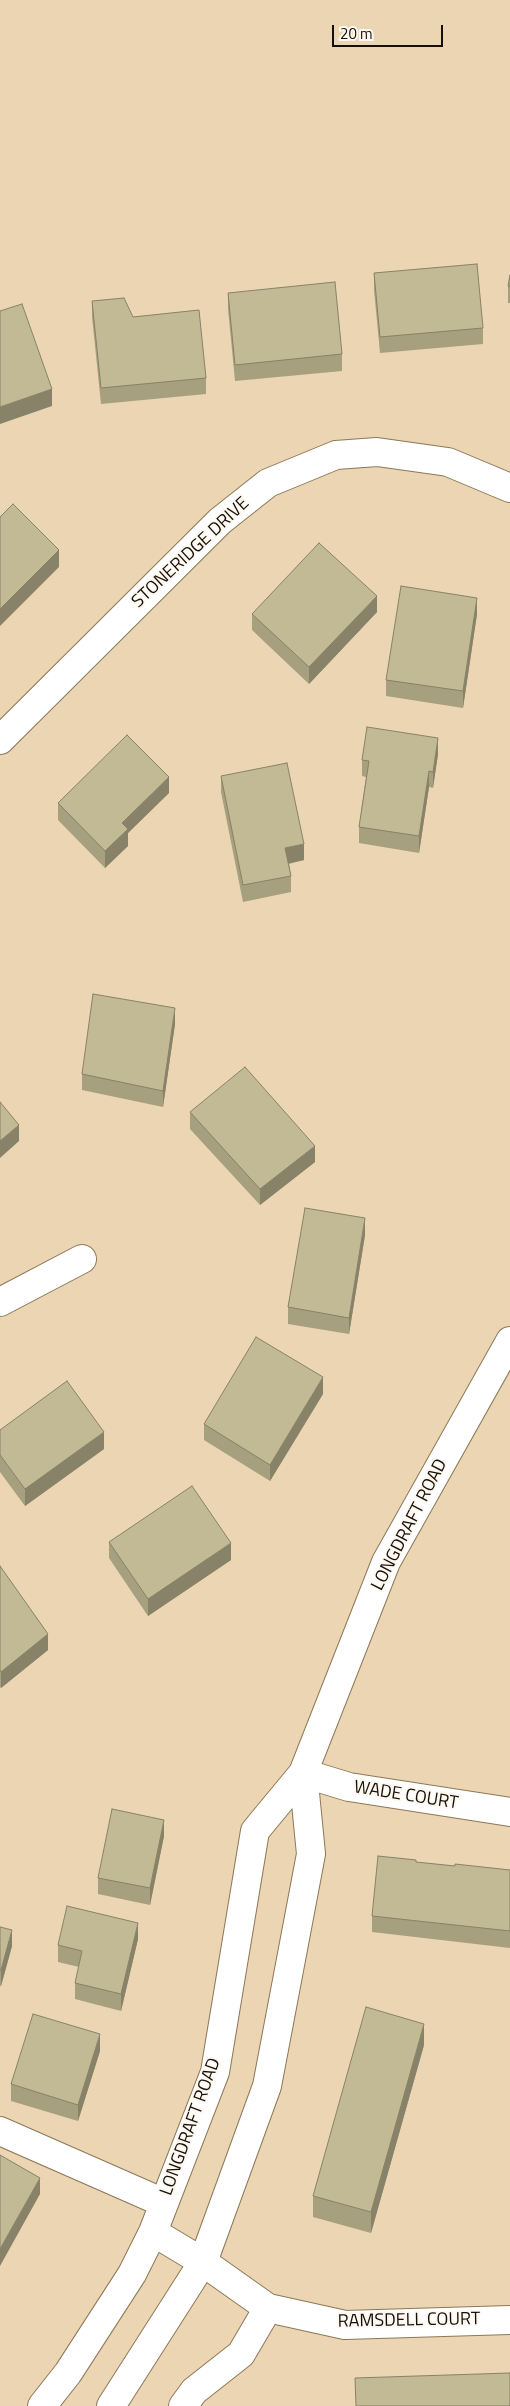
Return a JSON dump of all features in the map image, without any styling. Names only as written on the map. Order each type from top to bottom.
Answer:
[{"type":"street","name":"STONERIDGE DRIVE","points":[[0,740],[220,521],[268,483],[336,455],[377,452],[448,462],[510,488]]},
{"type":"street","points":[[0,1302],[82,1259]]},
{"type":"street","name":"LONGDRAFT ROAD","points":[[42,2406],[68,2373],[132,2274],[153,2232],[215,2072],[255,1831],[303,1773],[386,1562],[510,1341]]},
{"type":"street","name":"LONGDRAFT ROAD","points":[[111,2406],[203,2262],[268,2086],[311,1854],[303,1773]]},
{"type":"street","name":"WADE COURT","points":[[303,1773],[349,1788],[510,1812]]},
{"type":"street","points":[[0,2131],[164,2203]]},
{"type":"street","name":"RAMSDELL COURT","points":[[153,2232],[203,2262],[268,2308],[344,2325],[510,2320]]},
{"type":"street","points":[[183,2406],[194,2391],[241,2354],[268,2308]]},
{"type":"building","points":[[477,264],[483,328],[380,337],[374,273]]},
{"type":"building","points":[[335,282],[342,354],[235,365],[228,293]]},
{"type":"building","points":[[124,298],[133,317],[199,310],[206,378],[101,388],[92,301]]},
{"type":"building","points":[[22,304],[52,389],[0,407],[0,311]]},
{"type":"building","points":[[13,504],[59,550],[0,609],[0,517]]},
{"type":"building","points":[[319,543],[377,596],[309,667],[252,614]]},
{"type":"building","points":[[401,586],[477,598],[463,691],[386,680]]},
{"type":"building","points":[[367,727],[438,738],[433,772],[429,771],[419,836],[359,827],[369,761],[362,760]]},
{"type":"building","points":[[127,735],[169,777],[122,823],[128,829],[105,851],[58,803]]},
{"type":"building","points":[[287,763],[304,844],[285,848],[291,876],[243,885],[221,776]]},
{"type":"building","points":[[93,994],[175,1008],[163,1091],[82,1074]]},
{"type":"building","points":[[245,1067],[315,1146],[260,1189],[190,1112]]},
{"type":"building","points":[[0,1102],[19,1125],[0,1141]]},
{"type":"building","points":[[305,1208],[365,1218],[349,1318],[288,1307]]},
{"type":"building","points":[[256,1337],[323,1377],[270,1465],[204,1424]]},
{"type":"building","points":[[67,1381],[104,1432],[25,1489],[0,1455],[0,1430]]},
{"type":"building","points":[[192,1486],[231,1543],[148,1599],[109,1542]]},
{"type":"building","points":[[0,1566],[48,1634],[1,1672],[0,1670]]},
{"type":"building","points":[[112,1809],[164,1820],[150,1888],[98,1878]]},
{"type":"building","points":[[378,1856],[416,1860],[416,1862],[510,1870],[510,1931],[372,1916]]},
{"type":"building","points":[[67,1906],[138,1923],[121,1994],[75,1983],[82,1951],[58,1945]]},
{"type":"building","points":[[0,1927],[12,1930],[1,1970],[0,1970]]},
{"type":"building","points":[[366,2007],[424,2024],[371,2212],[313,2196]]},
{"type":"building","points":[[33,2014],[100,2034],[78,2105],[11,2084]]},
{"type":"building","points":[[0,2155],[40,2178],[0,2249]]},
{"type":"building","points":[[510,2373],[510,2406],[356,2406],[355,2378]]}]
